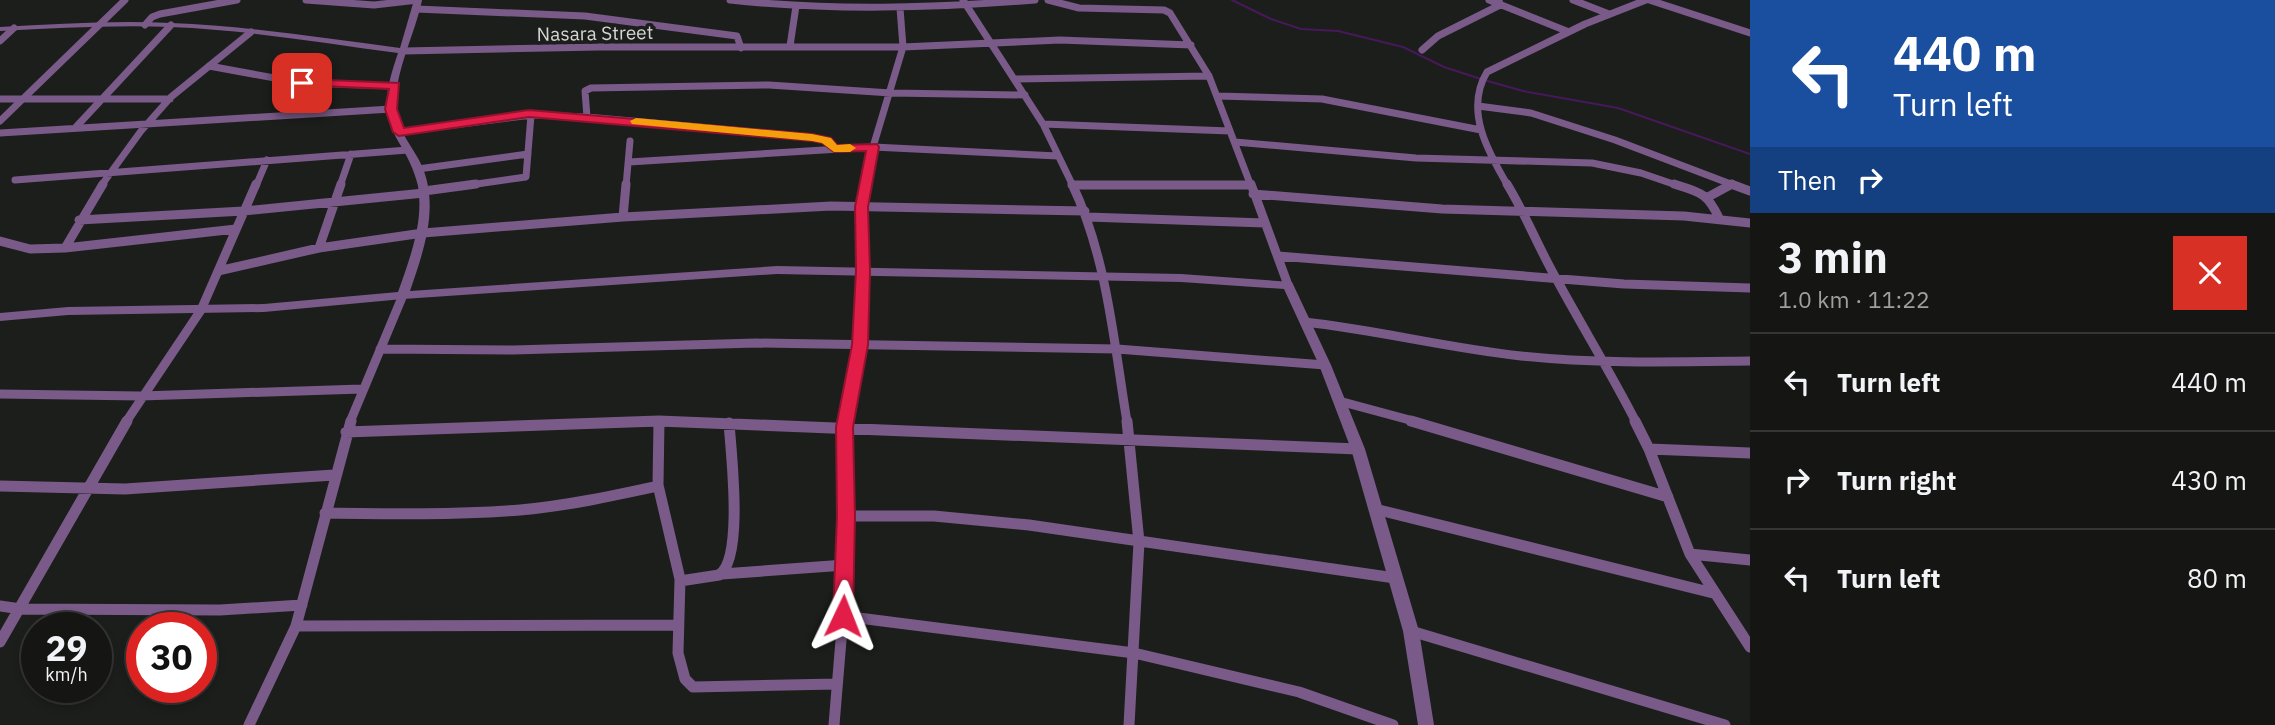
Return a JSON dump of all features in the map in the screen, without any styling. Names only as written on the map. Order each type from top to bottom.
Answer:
[{"type":"street","points":[[0,121],[125,0]]},
{"type":"street","points":[[145,25],[160,14],[237,0]]},
{"type":"street","points":[[306,0],[374,5],[417,3],[623,21],[737,36],[741,48]]},
{"type":"street","points":[[730,0],[796,6],[900,8],[1035,0]]},
{"type":"street","points":[[1048,0],[1079,8],[1167,10],[1209,76],[1288,285],[1325,365],[1358,449],[1411,631],[1426,725]]},
{"type":"street","points":[[1489,0],[1500,2],[1569,32]]},
{"type":"street","points":[[1573,0],[1609,14]]},
{"type":"street","points":[[1750,33],[1648,0],[1609,14],[1487,72],[1477,97],[1480,130],[1493,160],[1525,213],[1556,279],[1606,362],[1649,449],[1690,554],[1750,646]]},
{"type":"street","points":[[1422,50],[1438,36],[1500,2]]},
{"type":"street","points":[[249,725],[296,626],[346,432],[403,295],[423,233],[426,208],[424,192],[418,169],[399,132],[391,109],[417,3]]},
{"type":"street","points":[[965,3],[1042,124],[1086,214],[1104,276],[1130,438],[1139,542],[1129,725]]},
{"type":"street","points":[[790,46],[796,6]]},
{"type":"street","points":[[834,725],[845,565],[845,427],[860,345],[863,271],[861,207],[873,147],[903,47],[900,8]]},
{"type":"street","name":"Nasara Street","points":[[0,29],[99,24],[171,25],[404,51],[599,47],[903,47],[1060,40],[1191,45]]},
{"type":"street","points":[[76,127],[171,25]]},
{"type":"street","points":[[0,41],[14,28]]},
{"type":"street","points":[[65,248],[79,220],[150,122],[170,99],[251,32]]},
{"type":"street","points":[[209,66],[302,83],[395,86]]},
{"type":"street","points":[[1015,79],[1209,76]]},
{"type":"street","points":[[587,117],[584,91],[592,88],[769,85],[891,93],[1025,95]]},
{"type":"street","points":[[1218,96],[1322,99],[1480,130]]},
{"type":"street","points":[[0,99],[170,99]]},
{"type":"street","points":[[1478,106],[1531,113],[1615,140],[1750,191]]},
{"type":"street","points":[[0,133],[391,109]]},
{"type":"street","points":[[399,132],[526,114],[812,137],[827,141],[834,149]]},
{"type":"street","points":[[79,220],[244,211],[424,192],[524,178],[531,115]]},
{"type":"street","points":[[1042,124],[1230,131]]},
{"type":"street","points":[[623,217],[630,141]]},
{"type":"street","points":[[1236,142],[1374,155],[1554,160],[1619,167],[1708,197],[1719,218]]},
{"type":"street","points":[[629,162],[873,147],[1058,156]]},
{"type":"street","points":[[15,180],[408,150]]},
{"type":"street","points":[[319,248],[351,154]]},
{"type":"street","points":[[418,169],[528,154]]},
{"type":"street","points":[[0,642],[141,396],[201,310],[267,160]]},
{"type":"street","points":[[1708,197],[1732,184]]},
{"type":"street","points":[[1072,185],[1251,190],[1525,213],[1719,218],[1750,223]]},
{"type":"street","points":[[218,271],[319,248],[423,233],[803,206],[1086,214],[1265,223]]},
{"type":"street","points":[[0,242],[30,249],[65,248],[236,229]]},
{"type":"street","points":[[1278,256],[1556,279],[1750,288]]},
{"type":"street","points":[[0,317],[68,311],[264,308],[731,271],[1104,276],[1288,285]]},
{"type":"street","points":[[1305,322],[1520,356],[1606,362],[1750,361]]},
{"type":"street","points":[[380,349],[513,350],[756,343],[1116,349],[1325,365]]},
{"type":"street","points":[[0,394],[141,396],[362,389]]},
{"type":"street","points":[[1339,401],[1430,425],[1668,497]]},
{"type":"street","points":[[346,432],[659,421],[1358,449]]},
{"type":"street","points":[[659,421],[658,486],[680,581],[678,625],[681,673],[686,683],[693,687],[836,684]]},
{"type":"street","points":[[722,574],[728,567],[734,537],[729,423]]},
{"type":"street","points":[[1649,449],[1750,453]]},
{"type":"street","points":[[0,486],[86,489],[334,475]]},
{"type":"street","points":[[325,513],[422,514],[520,510],[593,500],[658,486]]},
{"type":"street","points":[[1375,509],[1713,593]]},
{"type":"street","points":[[846,516],[934,516],[1029,525],[1395,578]]},
{"type":"street","points":[[1690,554],[1750,560]]},
{"type":"street","points":[[680,581],[722,574],[845,565]]},
{"type":"street","points":[[0,606],[220,610],[302,605]]},
{"type":"street","points":[[843,616],[1134,653],[1299,692],[1393,725]]},
{"type":"street","points":[[296,626],[678,625]]},
{"type":"street","points":[[1411,631],[1724,725]]},
{"type":"waterway","points":[[1232,0],[1271,19],[1301,29],[1338,31],[1403,47],[1444,67],[1484,80],[1523,91],[1618,108],[1750,154]]},
{"type":"slow traffic","points":[[636,121],[812,137],[827,141],[834,149],[850,148]]},
{"type":"route","points":[[302,83],[395,86],[391,109],[399,132],[529,114],[812,137],[827,141],[834,149],[873,147],[861,207],[863,271],[860,345],[845,427],[843,616]]}]
